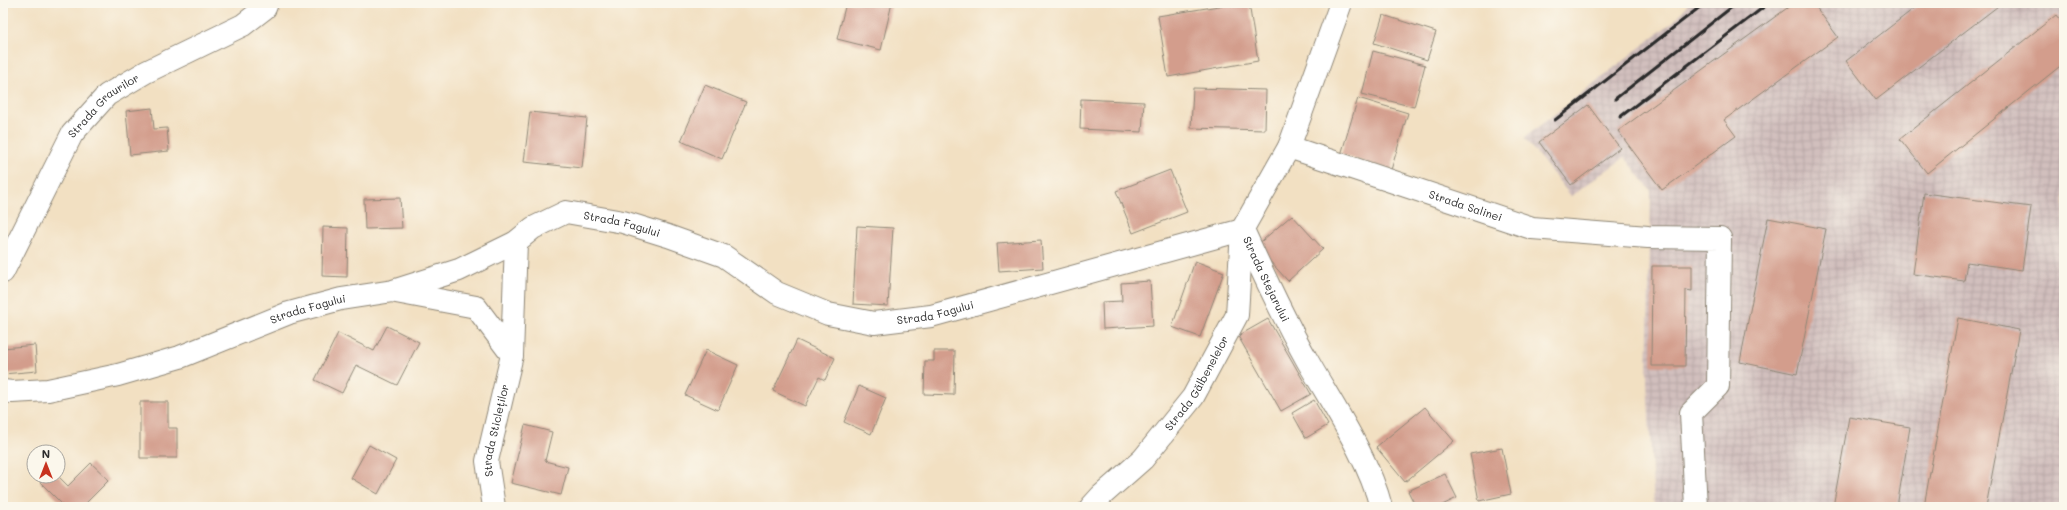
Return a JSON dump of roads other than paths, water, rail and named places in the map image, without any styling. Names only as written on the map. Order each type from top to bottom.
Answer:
[{"type":"street","name":"Strada Graurilor","points":[[3,272],[72,134],[107,95],[146,72],[243,25],[264,8],[267,3]]},
{"type":"street","name":"Strada Stejarului","points":[[1341,3],[1289,148],[1242,230],[1280,313],[1344,425],[1376,487],[1381,507]]},
{"type":"street","name":"Strada Salinei","points":[[1289,148],[1532,228],[1648,237],[1720,238],[1718,386],[1691,413],[1696,507]]},
{"type":"street","name":"Strada Fagului","points":[[6,398],[118,375],[180,357],[289,313],[341,299],[394,291],[459,270],[516,242],[533,228],[566,212],[623,222],[724,256],[777,293],[828,314],[874,323],[931,316],[1242,230]]},
{"type":"street","name":"Strada Gălbenelelor","points":[[1091,507],[1143,458],[1193,397],[1237,315],[1242,230]]},
{"type":"street","name":"Strada Sticleților","points":[[494,507],[487,461],[512,355],[516,242]]},
{"type":"street","points":[[394,291],[476,307],[512,355]]},
{"type":"railway","points":[[1555,120],[1705,3]]},
{"type":"railway","points":[[1615,99],[1737,3]]},
{"type":"railway","points":[[1620,117],[1769,3]]}]
